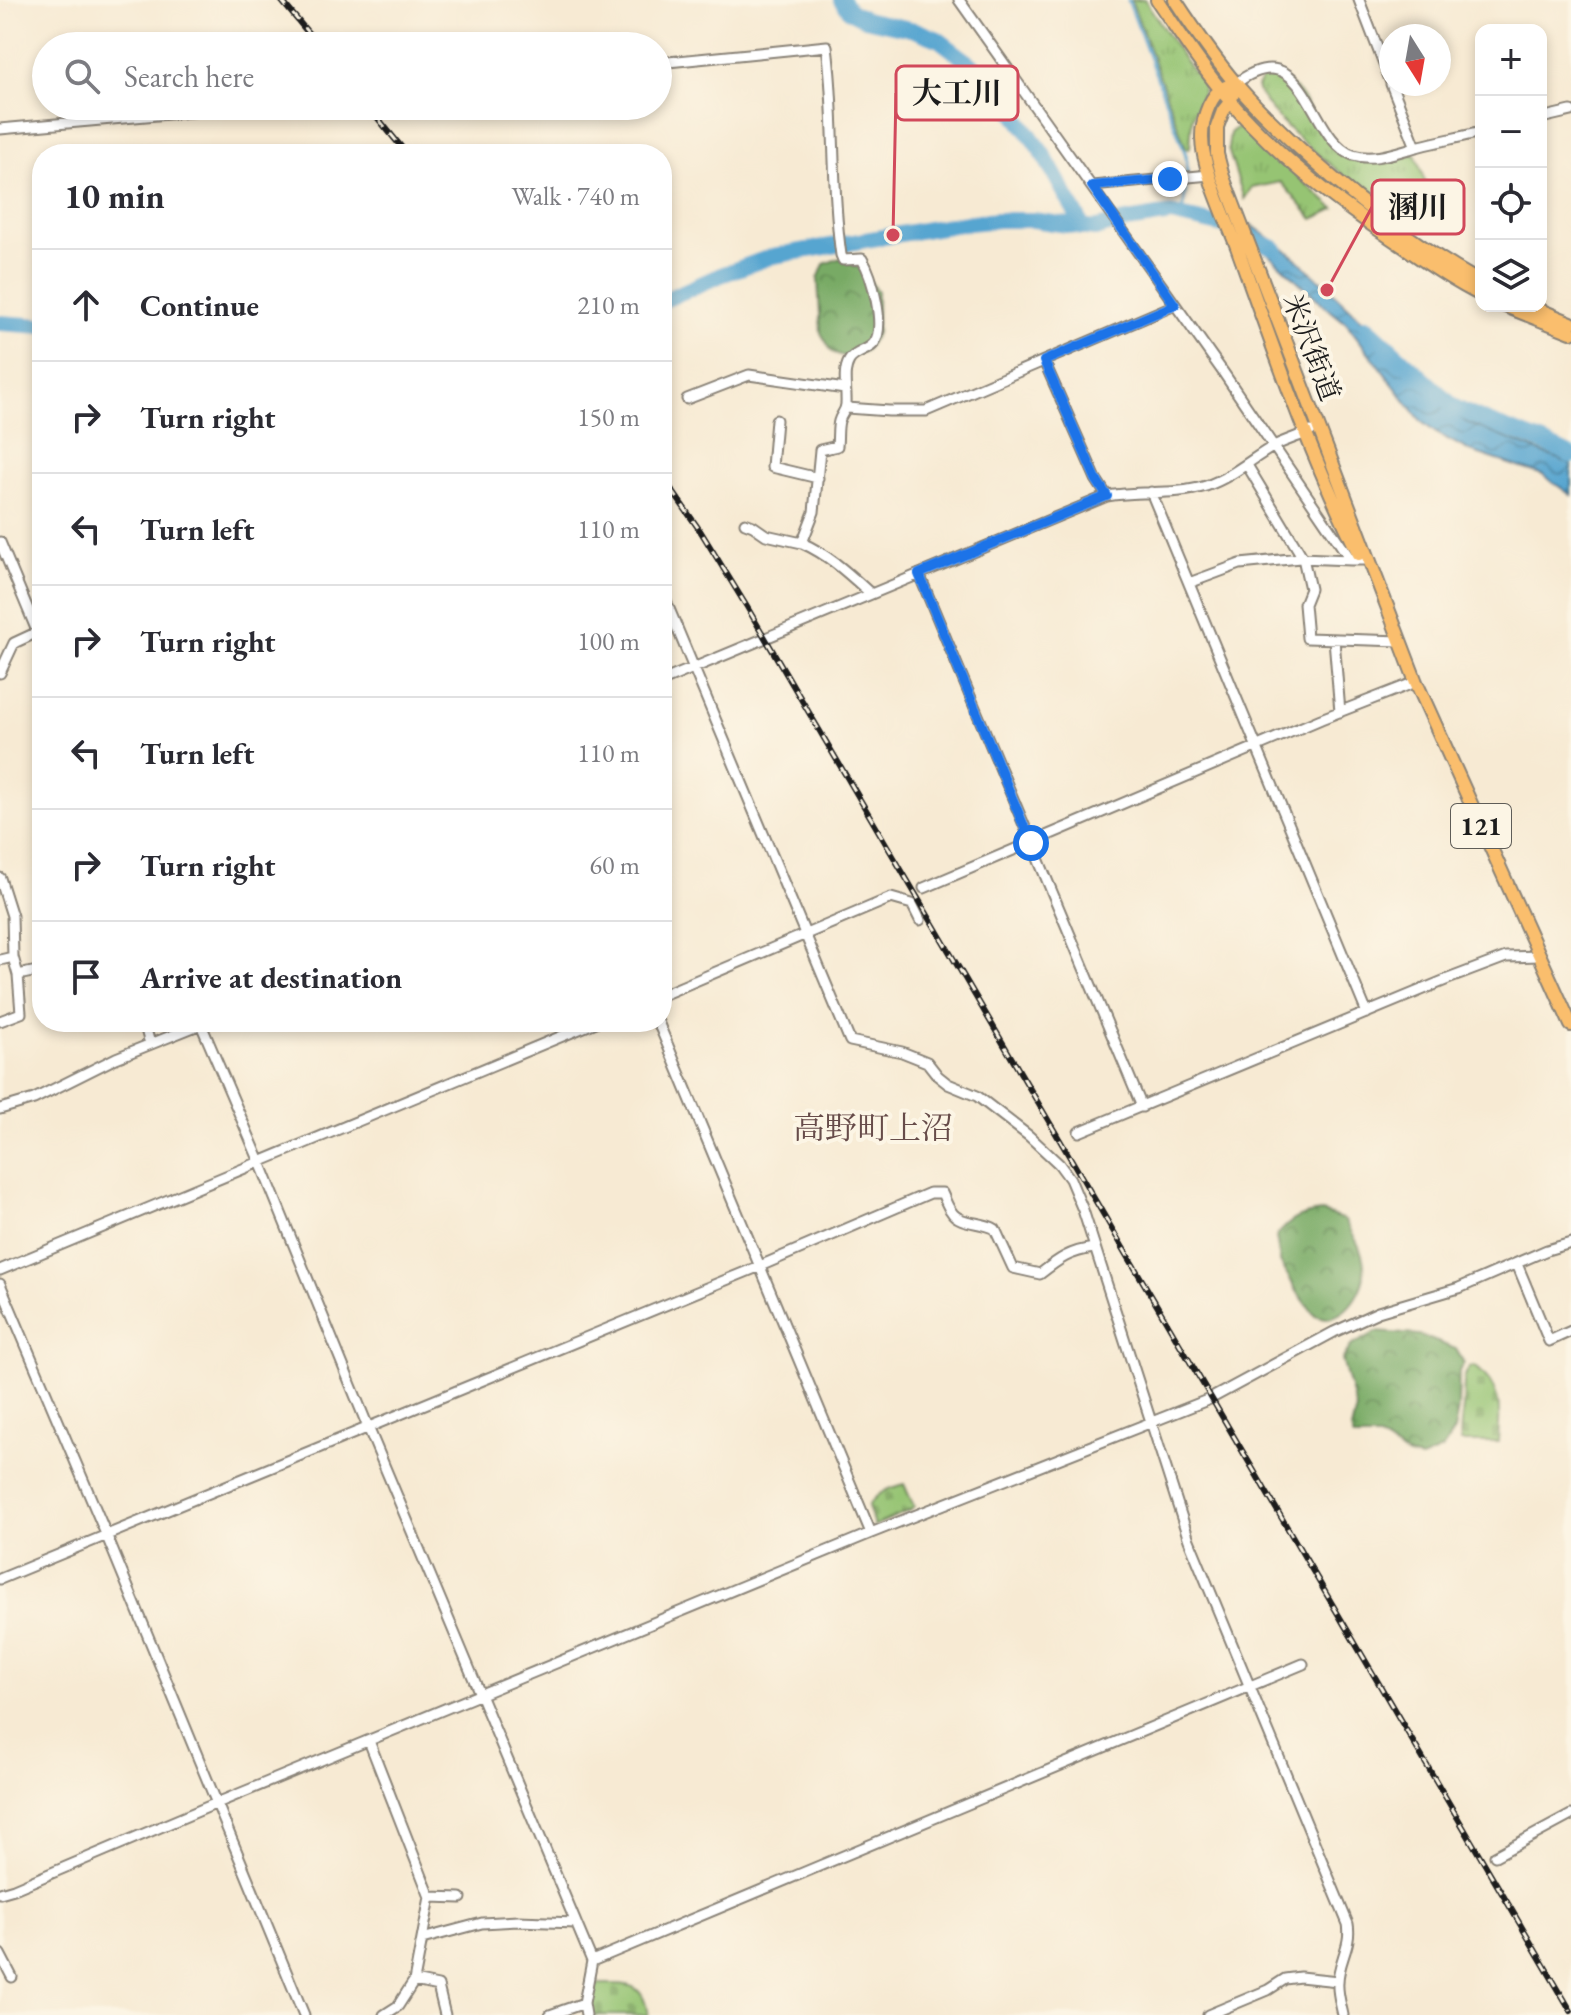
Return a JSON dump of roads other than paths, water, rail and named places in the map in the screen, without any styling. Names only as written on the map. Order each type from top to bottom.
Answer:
[{"type":"highway","points":[[1157,0],[1221,89],[1281,153],[1334,198],[1438,270],[1475,292]]},
{"type":"highway","points":[[1175,0],[1235,84],[1329,176],[1425,249],[1475,279]]},
{"type":"highway","points":[[1221,89],[1235,84]]},
{"type":"highway","name":"米沢街道","points":[[1215,177],[1217,127],[1231,101],[1235,84]]},
{"type":"highway","name":"米沢街道","points":[[1221,89],[1208,108],[1202,135],[1205,161],[1215,177],[1247,258],[1361,560],[1394,625],[1416,682],[1571,1025]]},
{"type":"highway","points":[[1520,312],[1571,332]]},
{"type":"highway","points":[[1544,312],[1571,323]]},
{"type":"street","points":[[959,0],[1274,446],[1361,560]]},
{"type":"street","points":[[1359,0],[1379,52]]},
{"type":"street","points":[[672,62],[827,46],[841,255],[843,260],[862,259],[868,269],[878,335],[873,345],[848,362],[845,389],[847,408],[839,420],[837,446],[820,450],[814,512],[802,543]]},
{"type":"street","points":[[1235,84],[1258,70],[1272,69],[1288,75],[1301,86],[1338,146],[1363,157],[1475,133]]},
{"type":"street","points":[[1396,96],[1416,147]]},
{"type":"street","points":[[1547,117],[1571,111]]},
{"type":"street","points":[[0,129],[101,120]]},
{"type":"street","points":[[1092,186],[1215,177]]},
{"type":"street","points":[[847,408],[926,411],[1175,305]]},
{"type":"street","points":[[1044,361],[1096,479],[1107,496]]},
{"type":"street","points":[[687,399],[749,375],[845,389]]},
{"type":"street","points":[[776,420],[772,467],[818,478]]},
{"type":"street","points":[[672,677],[1107,496],[1128,492],[1193,490],[1223,479],[1274,446],[1312,430]]},
{"type":"street","points":[[1247,465],[1303,558],[1310,589],[1304,604],[1307,638],[1401,641]]},
{"type":"street","points":[[1151,492],[1367,1013]]},
{"type":"street","points":[[745,523],[766,535],[802,543],[820,551],[871,594]]},
{"type":"street","points":[[0,542],[32,613]]},
{"type":"street","points":[[1189,583],[1240,564],[1303,558],[1361,560]]},
{"type":"street","points":[[919,574],[1142,1107]]},
{"type":"street","points":[[672,615],[850,1041],[902,1052],[927,1062],[948,1084],[977,1096],[1029,1136],[1070,1179],[1083,1210],[1189,1540],[1348,1924],[1348,1942],[1338,1981],[1343,2015]]},
{"type":"street","points":[[0,673],[14,643],[32,635]]},
{"type":"street","points":[[1334,639],[1340,712]]},
{"type":"street","points":[[924,888],[1416,682]]},
{"type":"street","points":[[0,878],[12,916],[13,957],[18,975],[21,1013],[0,1021]]},
{"type":"street","points":[[672,991],[891,898],[912,904],[920,920]]},
{"type":"street","points":[[1079,1132],[1506,957],[1540,956]]},
{"type":"street","points":[[0,960],[13,957]]},
{"type":"street","points":[[18,975],[32,972]]},
{"type":"street","points":[[147,1032],[150,1044]]},
{"type":"street","points":[[0,1109],[34,1099],[116,1058],[179,1032]]},
{"type":"street","points":[[204,1032],[592,1961],[584,2003],[586,2015]]},
{"type":"street","points":[[0,1270],[572,1032]]},
{"type":"street","points":[[662,1032],[871,1533]]},
{"type":"street","points":[[0,1579],[930,1193],[942,1193],[952,1214],[961,1220],[995,1229],[1013,1268],[1040,1274],[1062,1257],[1094,1248]]},
{"type":"street","points":[[0,1893],[871,1533],[1210,1399],[1334,1332],[1378,1312],[1459,1288],[1547,1250],[1571,1243]]},
{"type":"street","points":[[1517,1264],[1549,1341],[1571,1331]]},
{"type":"street","points":[[0,1284],[304,2015]]},
{"type":"street","points":[[592,1961],[1303,1664]]},
{"type":"street","points":[[369,1741],[430,1897],[414,1981],[398,2006],[384,2015]]},
{"type":"street","points":[[1495,1856],[1571,1815]]},
{"type":"street","points":[[430,1897],[461,1898]]},
{"type":"street","points":[[422,1939],[482,1923],[576,1923]]},
{"type":"street","points":[[0,1954],[12,1977]]},
{"type":"street","points":[[1208,2015],[1268,1990],[1285,1979],[1300,1977],[1338,1981]]},
{"type":"street","points":[[414,1981],[438,1986],[445,2015]]},
{"type":"street","points":[[550,2015],[584,2003]]},
{"type":"water","points":[[1252,225],[1294,256],[1337,296],[1375,332],[1401,365],[1447,408],[1466,422],[1571,464],[1571,495],[1543,475],[1470,451],[1422,422],[1346,323],[1261,247]]},
{"type":"waterway","points":[[841,0],[851,12],[865,19],[915,30],[938,39],[976,68],[1043,154],[1082,228]]},
{"type":"waterway","points":[[1128,0],[1186,155],[1187,174]]},
{"type":"waterway","points":[[1183,216],[1186,181]]},
{"type":"waterway","points":[[672,297],[773,256],[998,220],[1033,220],[1095,229],[1171,214],[1228,227],[1276,249]]},
{"type":"waterway","points":[[0,323],[32,325]]},
{"type":"waterway","points":[[1366,326],[1453,406],[1571,456]]},
{"type":"railway","points":[[281,0],[307,32]]},
{"type":"railway","points":[[379,120],[399,144]]},
{"type":"railway","points":[[672,490],[747,607],[1571,2011]]},
{"type":"place","name":"大工川","points":[[893,235]]},
{"type":"place","name":"溷川","points":[[1327,290]]},
{"type":"district","name":"高野町上沼","points":[[873,1128]]}]
